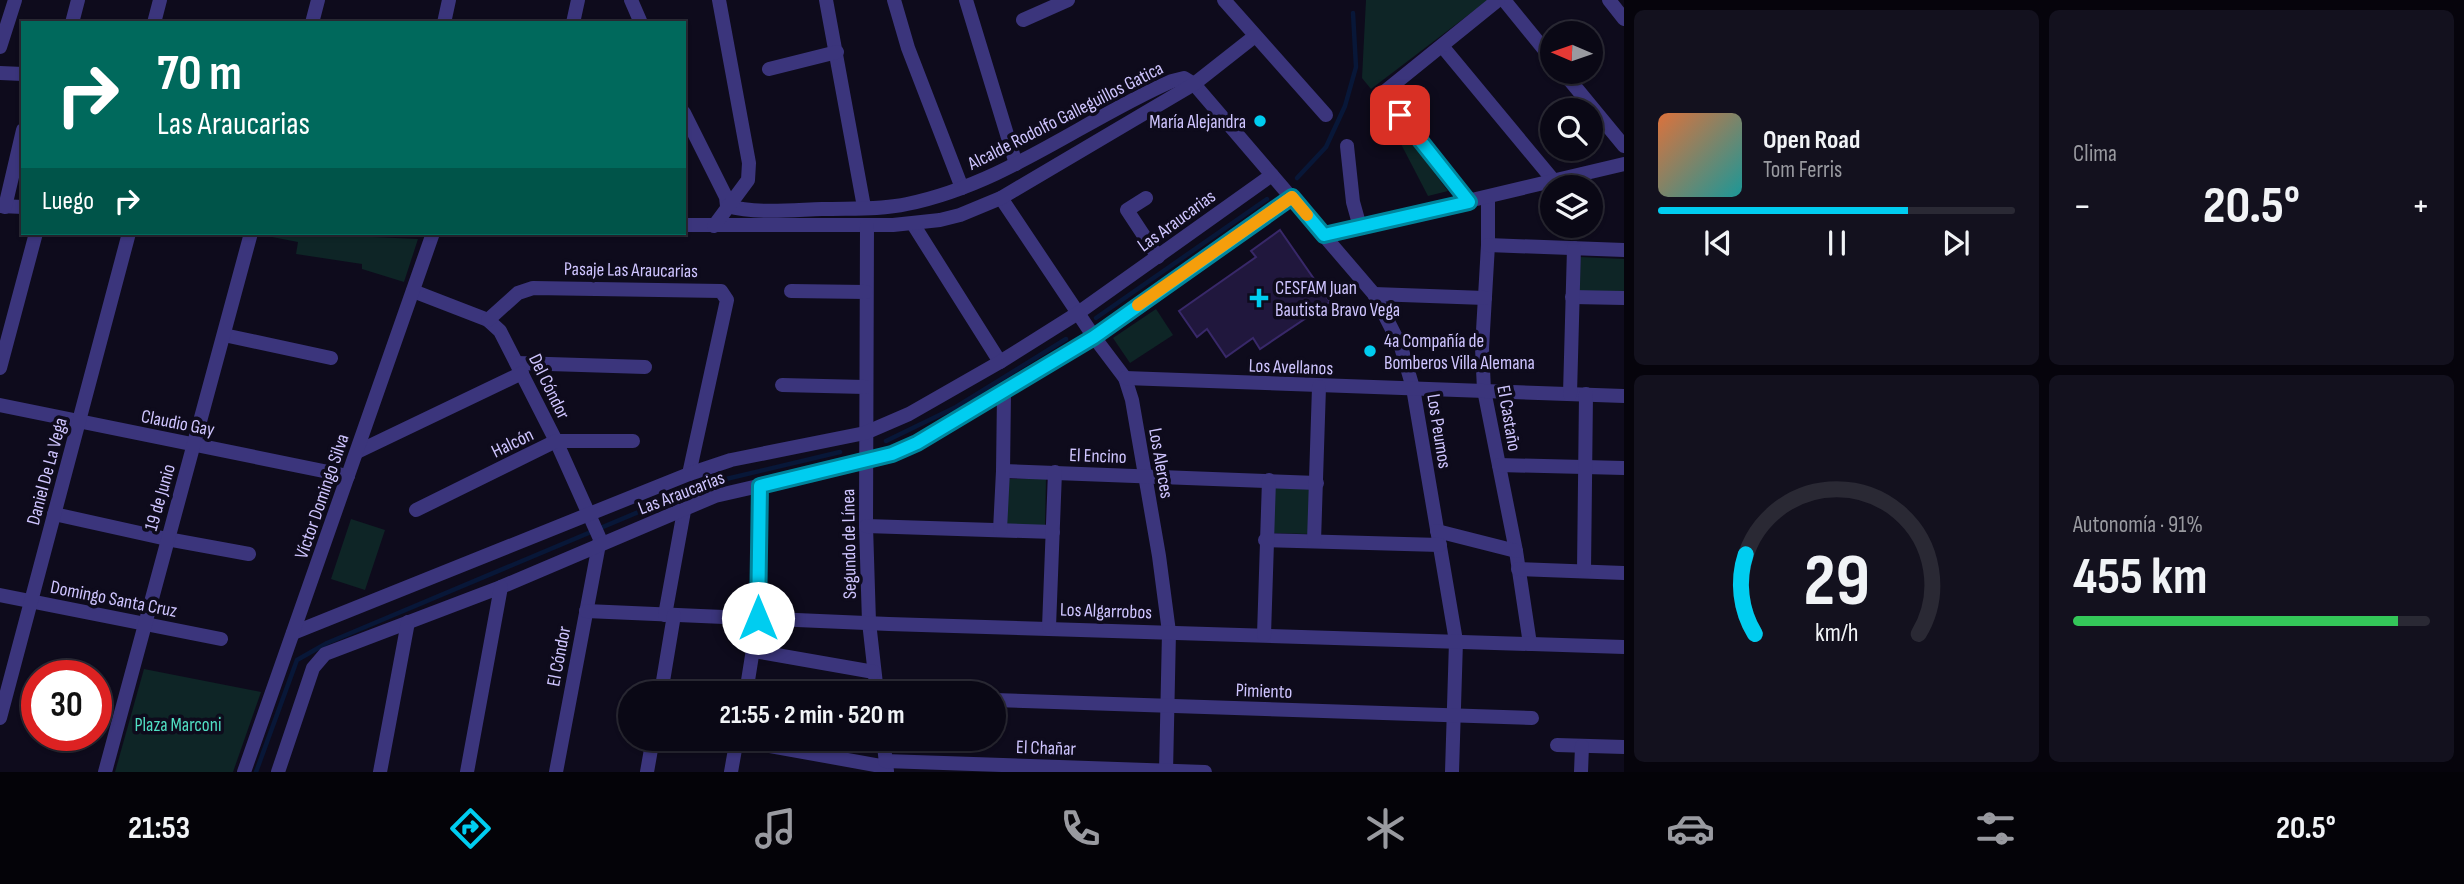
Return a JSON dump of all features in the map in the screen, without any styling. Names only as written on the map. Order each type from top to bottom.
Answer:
[{"type":"street","points":[[0,47],[15,0]]},
{"type":"street","points":[[73,21],[78,0]]},
{"type":"street","points":[[155,21],[160,0]]},
{"type":"street","points":[[313,21],[318,0]]},
{"type":"street","points":[[444,21],[449,0]]},
{"type":"street","points":[[573,21],[578,0]]},
{"type":"street","points":[[631,0],[640,21]]},
{"type":"street","points":[[714,226],[748,180],[749,163],[719,0]]},
{"type":"street","points":[[826,0],[864,207]]},
{"type":"street","points":[[894,0],[908,48],[962,188]]},
{"type":"street","points":[[966,0],[1016,164]]},
{"type":"street","points":[[1024,20],[1068,0]]},
{"type":"street","points":[[1224,0],[1326,115]]},
{"type":"street","points":[[1469,202],[1383,93],[1498,0]]},
{"type":"street","points":[[1504,0],[1540,44]]},
{"type":"street","points":[[1609,0],[1624,19]]},
{"type":"street","name":"Alcalde Rodolfo Galleguillos Gatica","points":[[686,225],[913,225],[960,215],[1002,198],[1194,84],[1255,36]]},
{"type":"street","points":[[1442,46],[1549,175]]},
{"type":"street","points":[[769,69],[837,51]]},
{"type":"street","points":[[0,73],[21,74]]},
{"type":"street","name":"Alcalde Rodolfo Galleguillos Gatica","points":[[727,206],[740,210],[906,205],[962,188],[1016,164],[1164,84],[1184,78],[1194,84]]},
{"type":"street","name":"Los Peumos","points":[[1194,84],[1374,294],[1401,347],[1413,388],[1456,641],[1452,772]]},
{"type":"street","points":[[1573,84],[1624,146]]},
{"type":"street","points":[[686,117],[726,197],[727,206]]},
{"type":"street","points":[[21,138],[3,207],[21,207]]},
{"type":"street","points":[[1347,146],[1353,202],[1360,227]]},
{"type":"street","points":[[1579,175],[1624,164]]},
{"type":"street","name":"Las Araucarias","points":[[293,633],[591,517],[689,474],[731,460],[865,433],[909,414],[1078,313],[1272,175]]},
{"type":"street","points":[[1324,235],[1540,184]]},
{"type":"street","name":"Las Araucarias","points":[[278,772],[313,668],[325,654],[501,587],[599,543],[684,511],[715,496],[892,454],[917,443],[1094,337],[1292,197]]},
{"type":"street","name":"El Castaño","points":[[1488,197],[1482,348],[1484,390],[1516,551],[1530,644]]},
{"type":"street","name":"Los Alerces","points":[[1002,198],[1094,337],[1125,378],[1132,400],[1169,632],[1166,771]]},
{"type":"street","points":[[1146,198],[1127,210],[1158,257]]},
{"type":"street","points":[[913,225],[1000,362]]},
{"type":"street","name":"Segundo de Línea","points":[[867,226],[866,526],[869,622],[875,681]]},
{"type":"street","points":[[0,368],[35,235]]},
{"type":"street","name":"Daniel De La Vega","points":[[0,718],[128,235]]},
{"type":"street","name":"19 de Junio","points":[[105,772],[250,235]]},
{"type":"street","name":"Víctor Domingo Silva","points":[[244,772],[432,235]]},
{"type":"street","points":[[1488,246],[1624,250]]},
{"type":"street","points":[[1570,394],[1574,248]]},
{"type":"street","name":"Pasaje Las Araucarias","points":[[488,320],[518,293],[534,288],[721,291],[727,300],[689,474]]},
{"type":"street","points":[[413,291],[488,320]]},
{"type":"street","points":[[791,291],[866,292]]},
{"type":"street","points":[[1374,294],[1485,298]]},
{"type":"street","points":[[1572,297],[1624,298]]},
{"type":"street","name":"Del Cóndor","points":[[488,320],[500,331],[556,441],[591,517],[599,543]]},
{"type":"street","points":[[224,334],[331,358]]},
{"type":"street","points":[[357,452],[519,368],[645,367]]},
{"type":"street","name":"Los Avellanos","points":[[1125,378],[1624,396]]},
{"type":"street","points":[[782,385],[865,387]]},
{"type":"street","points":[[1314,541],[1319,387]]},
{"type":"street","points":[[1000,530],[1004,393]]},
{"type":"street","points":[[1584,571],[1586,394]]},
{"type":"street","name":"Claudio Gay","points":[[0,405],[348,476]]},
{"type":"street","name":"Halcón","points":[[416,510],[556,441],[633,442]]},
{"type":"street","points":[[1499,465],[1624,468]]},
{"type":"street","name":"El Encino","points":[[1003,471],[1317,483]]},
{"type":"street","points":[[1049,627],[1055,472]]},
{"type":"street","points":[[1264,635],[1269,480]]},
{"type":"street","points":[[748,681],[758,618],[760,486]]},
{"type":"street","points":[[662,681],[684,511]]},
{"type":"street","points":[[54,514],[249,554]]},
{"type":"street","points":[[866,526],[1053,532]]},
{"type":"street","points":[[1265,540],[1439,538],[1516,551]]},
{"type":"street","name":"El Cóndor","points":[[556,772],[599,543]]},
{"type":"street","points":[[1518,569],[1624,573]]},
{"type":"street","points":[[467,772],[501,587]]},
{"type":"street","name":"Domingo Santa Cruz","points":[[0,595],[221,639]]},
{"type":"street","name":"Los Algarrobos","points":[[586,611],[1624,647]]},
{"type":"street","points":[[380,772],[408,622]]},
{"type":"street","points":[[754,651],[874,672]]},
{"type":"street","name":"Pimiento","points":[[1006,700],[1532,718]]},
{"type":"street","points":[[1557,745],[1624,747]]},
{"type":"street","points":[[1581,772],[1582,746]]},
{"type":"street","points":[[647,772],[651,751]]},
{"type":"street","points":[[731,772],[735,751]]},
{"type":"street","name":"El Chañar","points":[[801,751],[886,767],[1205,772]]},
{"type":"green space","points":[[1366,0],[1488,0],[1371,89],[1362,78]]},
{"type":"green space","points":[[1375,94],[1448,191],[1428,196]]},
{"type":"green space","points":[[329,235],[418,239],[404,282],[362,269],[362,264],[296,254],[298,242],[267,236]]},
{"type":"green space","points":[[1580,257],[1624,259],[1624,294],[1579,292]]},
{"type":"green space","points":[[1156,309],[1173,335],[1130,363],[1113,338]]},
{"type":"green space","points":[[1007,479],[1046,479],[1045,526],[1004,526]]},
{"type":"green space","points":[[1272,484],[1311,486],[1310,534],[1270,533]]},
{"type":"green space","points":[[351,519],[385,530],[365,590],[331,579]]},
{"type":"green space","name":"Plaza Marconi","points":[[144,669],[261,692],[233,772],[115,772]]},
{"type":"building","points":[[1280,230],[1330,302],[1260,349],[1253,338],[1226,357],[1207,329],[1197,337],[1179,311],[1256,257],[1251,251]]},
{"type":"waterway","points":[[1297,178],[1326,147],[1345,106],[1356,67],[1353,13]]},
{"type":"waterway","points":[[1096,318],[1267,199]]},
{"type":"waterway","points":[[886,441],[956,407],[1066,339]]},
{"type":"waterway","points":[[256,772],[297,660],[327,643],[705,484],[840,452]]},
{"type":"slow traffic","points":[[1138,305],[1292,197],[1307,215]]},
{"type":"place","name":"María Alejandra","points":[[1260,121]]},
{"type":"place","name":"CESFAM Juan Bautista Bravo Vega","points":[[1259,298]]},
{"type":"place","name":"4a Compañía de Bomberos Villa Alemana","points":[[1370,351]]},
{"type":"route","points":[[758,618],[760,486],[845,467],[892,454],[917,443],[1094,337],[1292,197],[1324,235],[1469,202],[1400,115]]}]
